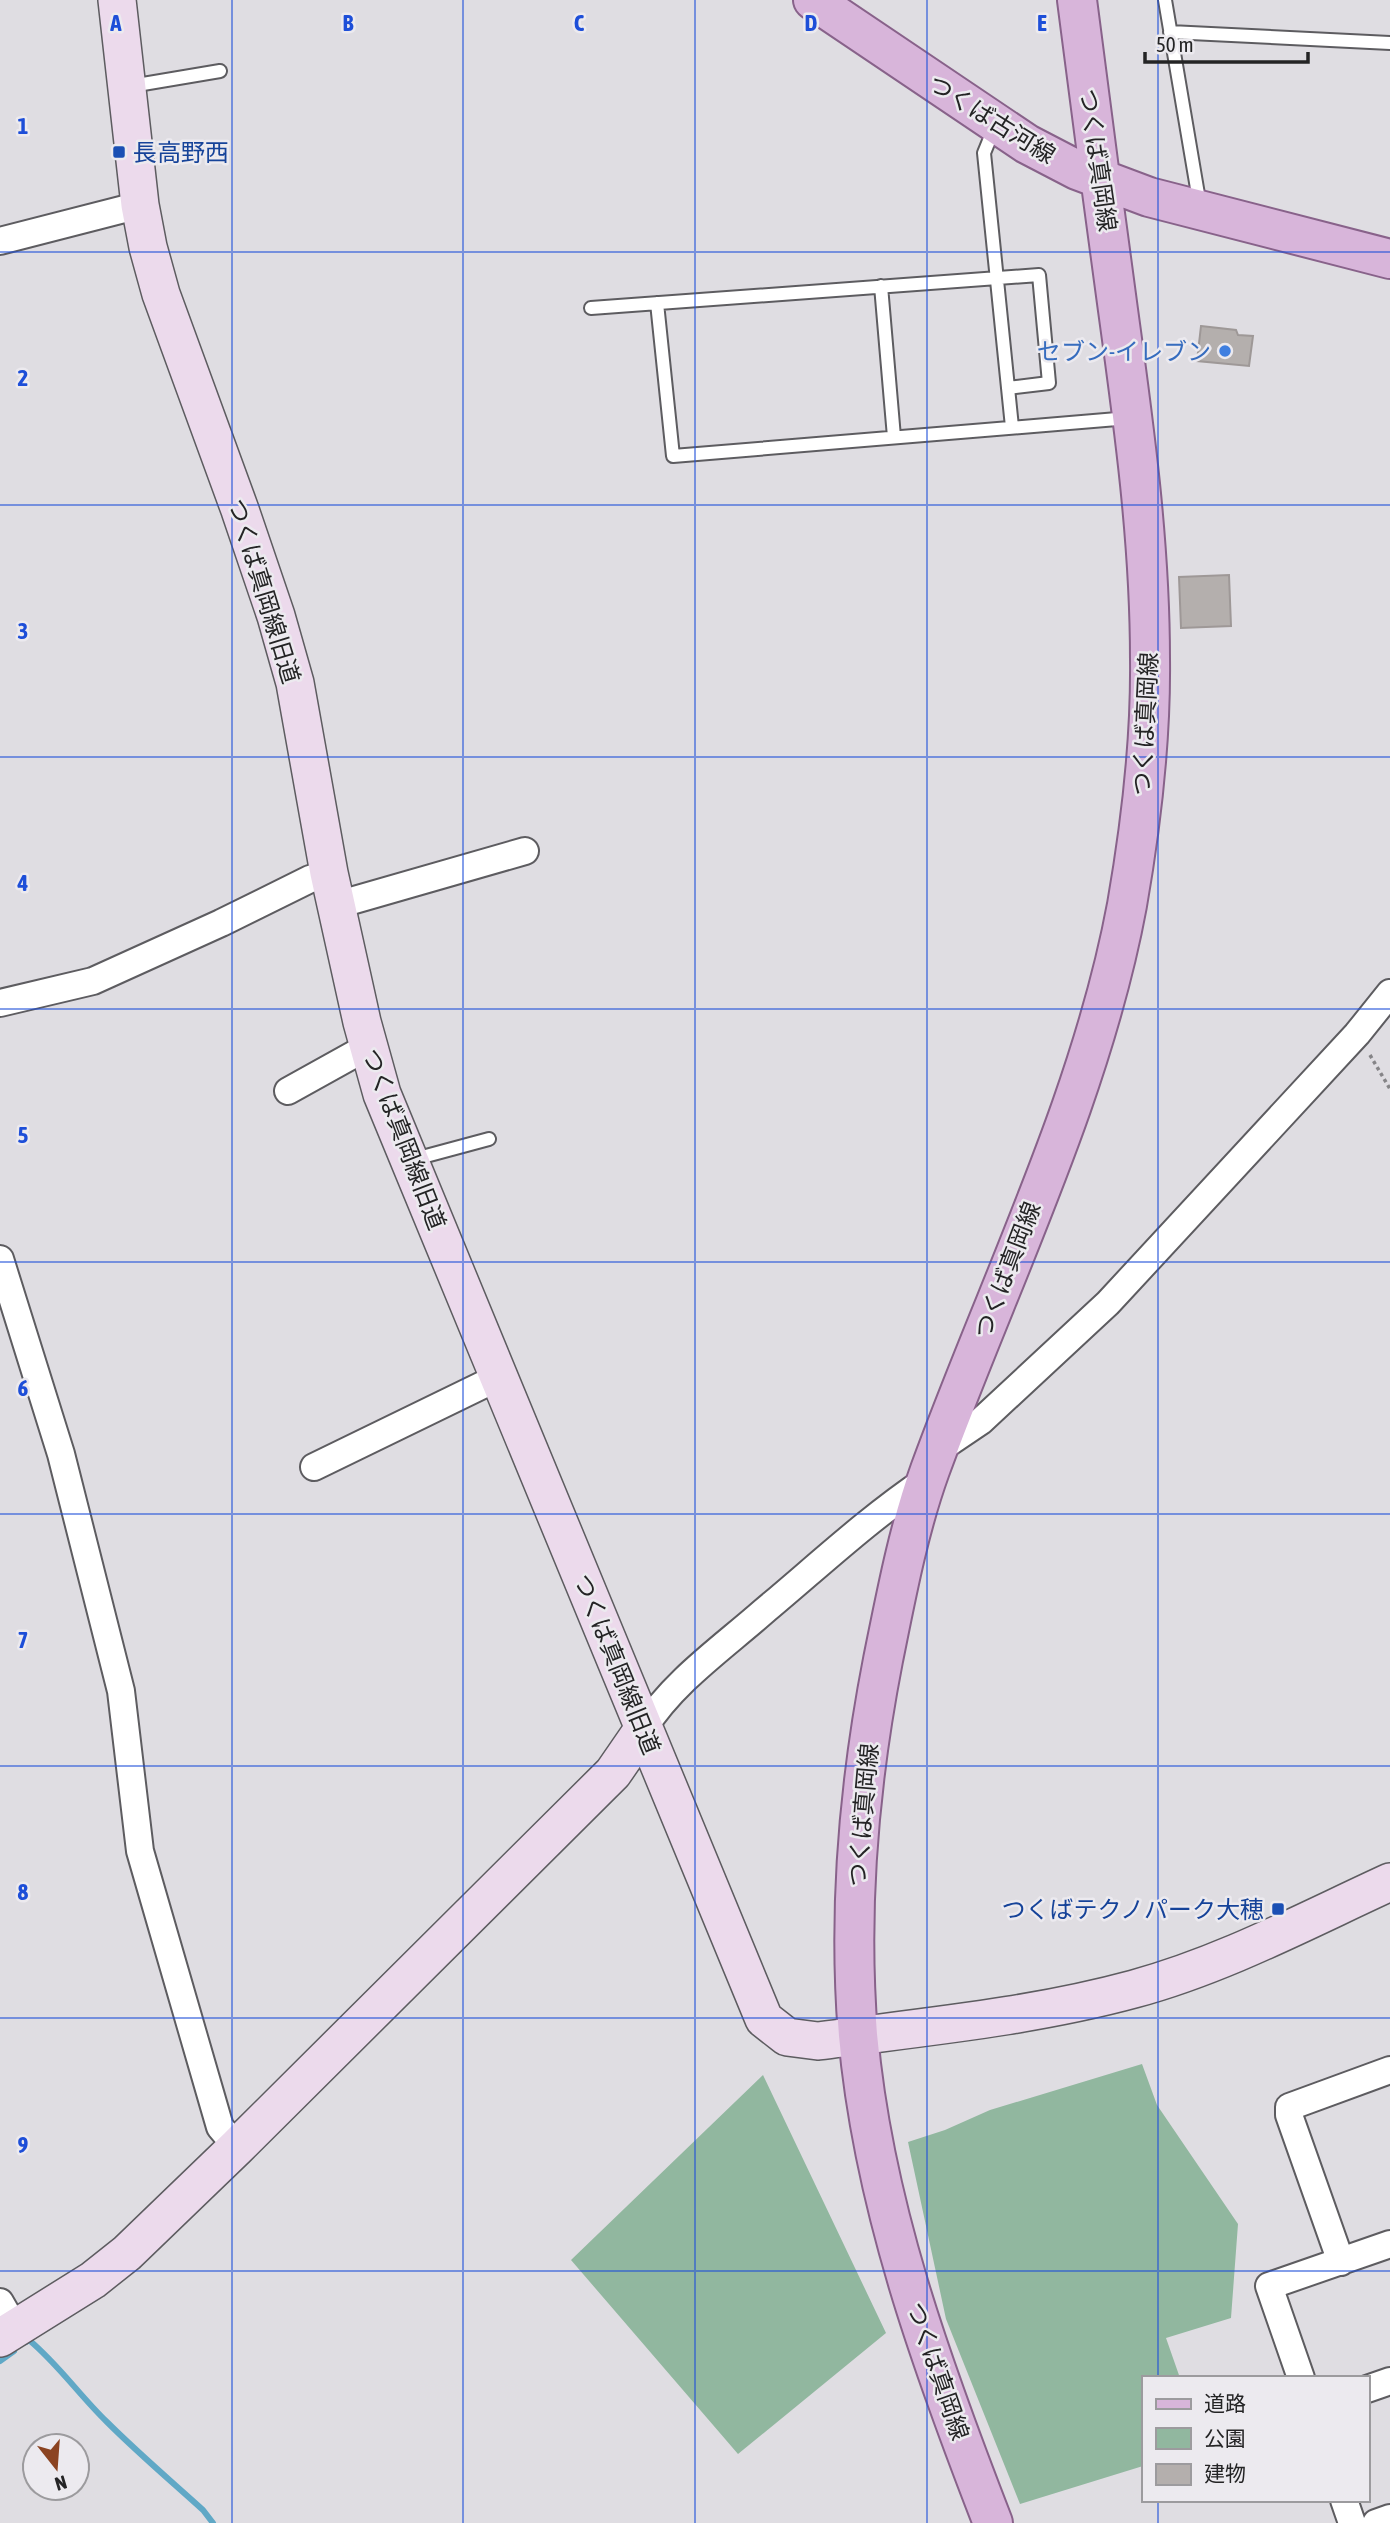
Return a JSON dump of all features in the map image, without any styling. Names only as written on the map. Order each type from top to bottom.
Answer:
[{"type":"main road","name":"つくば古河線","points":[[813,0],[1051,158],[1149,197],[1390,259]]},
{"type":"main road","name":"つくば真岡線","points":[[993,2523],[943,2391],[900,2256],[868,2111],[858,2035],[856,1903],[859,1813],[867,1742],[900,1575],[932,1465],[1086,1066],[1126,910],[1138,835],[1150,664],[1142,498],[1077,0]]},
{"type":"street","name":"つくば真岡線旧道","points":[[117,0],[148,247],[161,294],[276,616],[295,683],[333,889],[382,1094],[764,2019],[781,2034],[796,2040],[818,2041],[1020,2013],[1136,1989],[1216,1961],[1390,1882]]},
{"type":"street","points":[[0,241],[141,205]]},
{"type":"street","points":[[0,1003],[93,981],[310,879],[333,889],[525,851]]},
{"type":"street","points":[[5,2323],[93,2280],[127,2253],[612,1773],[669,1695],[889,1505],[1108,1303],[1357,1034],[1390,993]]},
{"type":"street","points":[[288,1091],[369,1046]]},
{"type":"street","points":[[0,1258],[61,1454],[121,1691],[140,1851],[220,2127],[237,2147]]},
{"type":"street","points":[[314,1467],[499,1377]]},
{"type":"street","points":[[1341,2262],[1289,2115],[1289,2107],[1390,2070]]},
{"type":"street","points":[[1300,2376],[1269,2286],[1390,2244]]},
{"type":"street","points":[[1369,2388],[1390,2381]]},
{"type":"street","points":[[1345,2502],[1352,2523]]},
{"type":"street","points":[[1376,2523],[1390,2518]]},
{"type":"lane","points":[[1165,0],[1201,209]]},
{"type":"lane","points":[[1170,32],[1390,43]]},
{"type":"lane","points":[[127,86],[220,71]]},
{"type":"lane","points":[[996,124],[984,153],[1012,427]]},
{"type":"lane","points":[[591,308],[1039,275],[1049,383],[1008,388]]},
{"type":"lane","points":[[881,286],[894,437]]},
{"type":"lane","points":[[657,303],[673,456],[1132,418]]},
{"type":"lane","points":[[410,1160],[489,1139]]},
{"type":"path","points":[[1357,1034],[1390,1089]]},
{"type":"green space","points":[[1142,2064],[1157,2105],[1238,2224],[1231,2318],[1166,2338],[1179,2376],[1142,2376],[1142,2466],[1020,2504],[946,2319],[908,2142],[945,2130],[990,2110]]},
{"type":"green space","points":[[763,2075],[886,2333],[738,2454],[571,2260]]},
{"type":"building","name":"セブン-イレブン","points":[[1201,326],[1236,330],[1238,335],[1253,336],[1249,366],[1197,361]]},
{"type":"building","points":[[1229,575],[1231,626],[1181,628],[1179,577]]},
{"type":"waterway","points":[[26,2342],[29,2340],[40,2349],[107,2422],[203,2510],[213,2523]]},
{"type":"waterway","points":[[0,2361],[14,2351]]},
{"type":"place","name":"長高野西","points":[[119,152]]},
{"type":"place","name":"セブン-イレブン","points":[[1225,351]]},
{"type":"place","name":"つくばテクノパーク大穂","points":[[1278,1909]]}]
